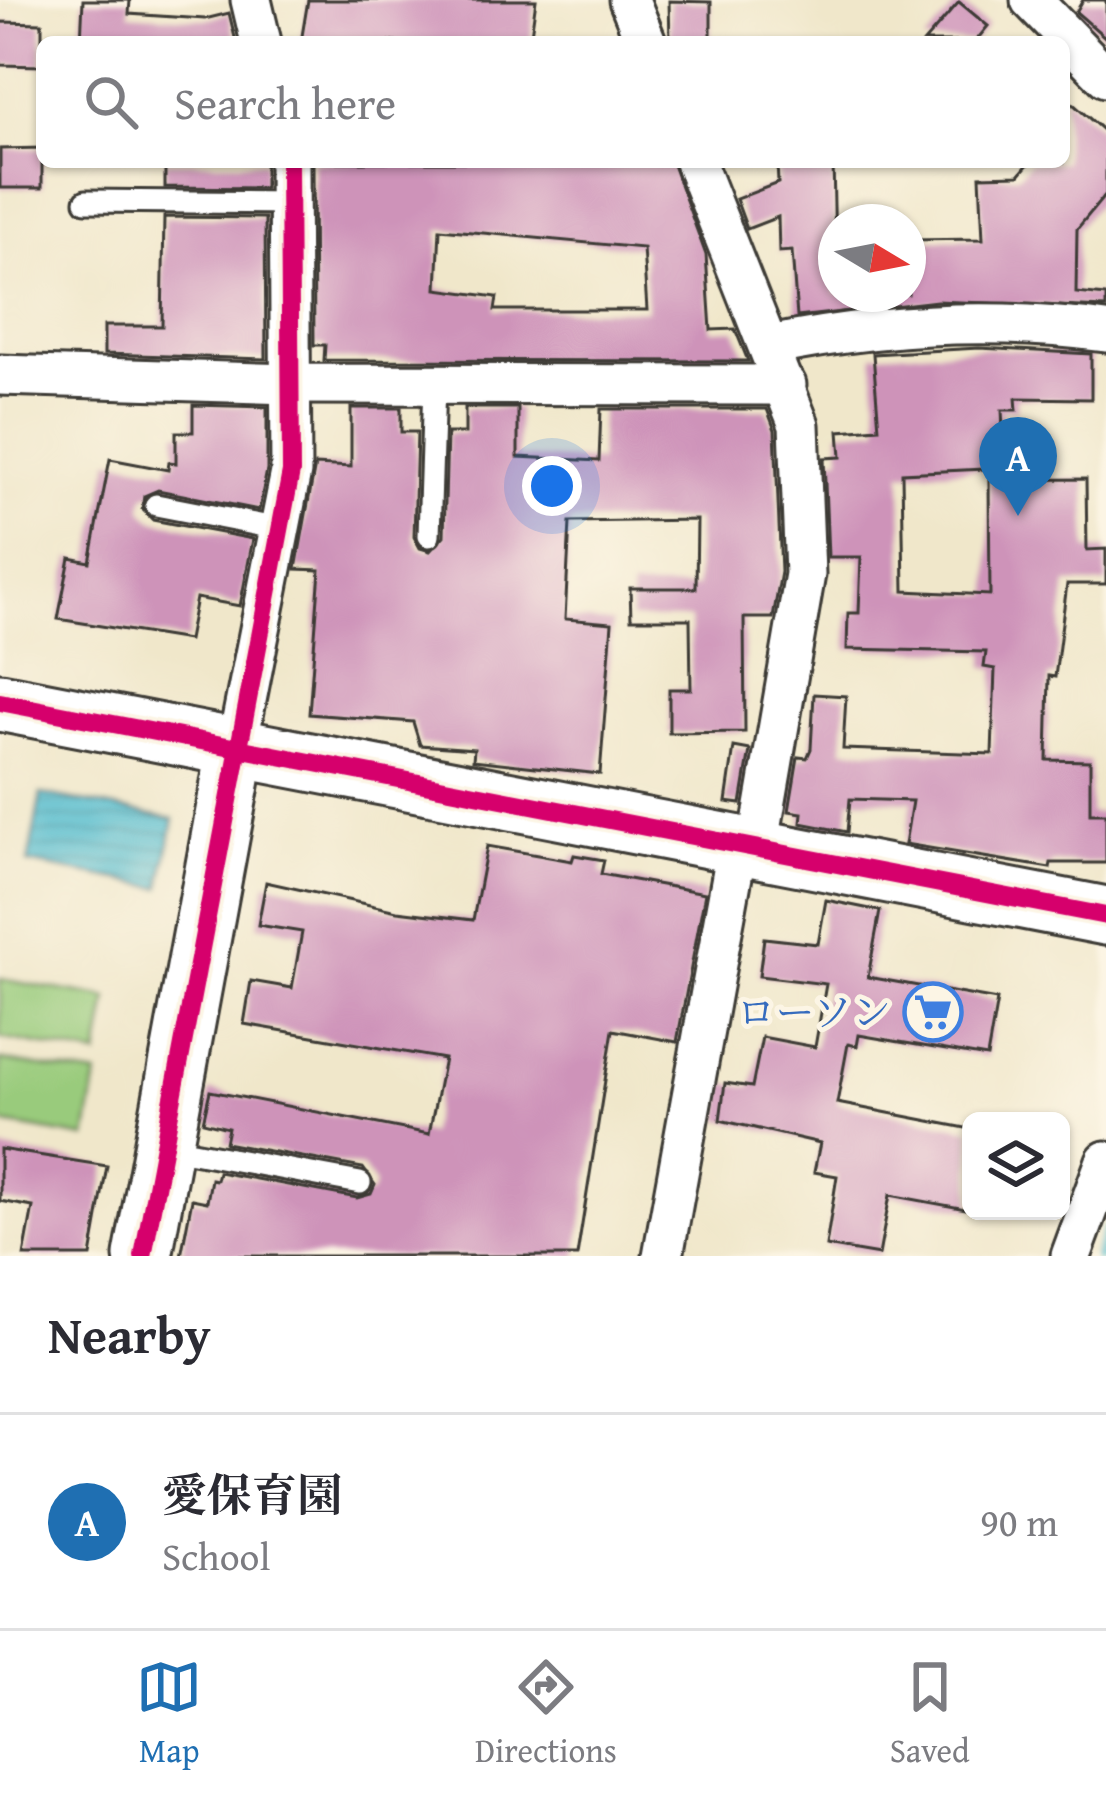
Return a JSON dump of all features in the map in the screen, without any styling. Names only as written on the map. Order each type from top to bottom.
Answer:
[{"type":"street","points":[[250,0],[260,36]]},
{"type":"street","points":[[629,0],[644,36]]},
{"type":"street","points":[[1031,0],[1066,36]]},
{"type":"street","points":[[1070,40],[1106,77]]},
{"type":"street","points":[[143,1256],[291,472],[289,168]]},
{"type":"street","points":[[663,1256],[805,574],[799,425],[697,168]]},
{"type":"street","points":[[770,346],[857,328],[970,323],[1106,332]]},
{"type":"street","points":[[0,376],[292,384],[786,385]]},
{"type":"street","points":[[0,702],[1106,916]]},
{"type":"street","points":[[1071,1256],[1106,1161]]},
{"type":"lane","points":[[86,201],[290,203]]},
{"type":"lane","points":[[430,536],[434,384]]},
{"type":"lane","points":[[156,505],[280,529]]},
{"type":"lane","points":[[164,1146],[360,1184]]},
{"type":"green space","points":[[0,979],[108,998],[98,1056],[0,1038]]},
{"type":"green space","points":[[0,1060],[97,1076],[86,1138],[0,1123]]},
{"type":"water","points":[[41,794],[174,819],[161,888],[28,863]]},
{"type":"building","points":[[83,0],[130,0],[129,14],[205,19],[229,13],[235,36],[81,36]]},
{"type":"building","points":[[308,0],[536,0],[531,36],[302,36]]},
{"type":"building","points":[[1083,0],[1106,0],[1106,38],[1076,12]]},
{"type":"building","points":[[669,1],[711,2],[711,36],[670,36]]},
{"type":"building","points":[[959,2],[988,26],[980,36],[929,36]]},
{"type":"building","points":[[0,22],[42,23],[42,36],[36,36],[36,66],[0,65]]},
{"type":"building","points":[[1070,101],[1106,133],[1106,194],[1077,229],[1076,293],[1106,296],[1106,308],[926,302],[926,240],[983,239],[980,176],[1019,175],[1025,168],[1070,168]]},
{"type":"building","points":[[36,148],[42,188],[0,188],[0,149]]},
{"type":"building","points":[[165,168],[265,168],[265,188],[165,187]]},
{"type":"building","points":[[313,168],[674,168],[706,255],[711,330],[735,329],[748,361],[324,360],[325,345],[314,345]],"holes":[[[440,229],[643,248],[647,310],[495,310],[497,297],[437,289]]]},
{"type":"building","points":[[777,168],[833,168],[834,204],[818,204],[818,312],[841,312],[797,317],[792,251],[779,252],[778,217],[747,229],[736,199],[778,183]]},
{"type":"building","points":[[164,217],[265,218],[266,359],[104,354],[104,326],[162,326]]},
{"type":"building","points":[[979,348],[1091,354],[1091,399],[1016,398],[1017,410],[1002,410],[1005,468],[902,473],[904,591],[990,595],[989,480],[1086,479],[1087,550],[1106,549],[1106,584],[1067,584],[1055,677],[1049,676],[1047,760],[1090,761],[1090,813],[1106,813],[1106,863],[1051,863],[1050,868],[905,844],[912,801],[850,799],[847,832],[801,823],[802,813],[789,811],[798,757],[807,758],[811,749],[814,694],[846,696],[843,749],[992,754],[995,669],[984,667],[986,652],[847,649],[848,613],[859,613],[861,557],[828,557],[824,458],[841,457],[839,431],[879,428],[873,354]]},
{"type":"building","points":[[193,405],[267,407],[267,470],[259,510],[158,490],[144,496],[142,509],[153,520],[253,539],[240,606],[196,598],[188,640],[58,619],[70,558],[90,562],[110,459],[168,470],[169,462],[176,463],[176,432],[193,432]]},
{"type":"building","points":[[351,408],[401,408],[401,432],[417,432],[414,537],[420,548],[430,551],[444,536],[447,433],[465,433],[465,408],[518,408],[518,457],[599,461],[601,409],[767,409],[775,430],[781,572],[773,618],[744,618],[745,732],[669,733],[669,689],[691,689],[690,619],[631,619],[630,588],[696,588],[697,520],[570,522],[565,619],[612,623],[600,774],[473,760],[474,749],[420,745],[413,722],[309,714],[320,570],[296,569],[315,465],[351,467]]},
{"type":"building","points":[[734,747],[750,750],[741,804],[726,802]]},
{"type":"building","points":[[487,846],[572,861],[574,855],[604,860],[601,874],[705,893],[677,1042],[613,1030],[577,1256],[181,1256],[192,1199],[207,1202],[211,1179],[216,1180],[218,1172],[357,1198],[371,1194],[375,1185],[363,1168],[225,1143],[228,1128],[203,1122],[210,1091],[429,1134],[444,1059],[244,1024],[251,981],[292,988],[302,932],[258,925],[266,882],[397,911],[473,920]]},
{"type":"building","points":[[826,900],[880,911],[868,977],[997,1000],[987,1057],[859,1035],[857,1046],[848,1044],[837,1103],[962,1127],[962,1208],[890,1195],[879,1255],[826,1246],[837,1176],[814,1172],[820,1143],[720,1120],[725,1083],[752,1087],[762,1037],[815,1047],[826,984],[759,976],[764,938],[818,944]]},
{"type":"building","points":[[0,1149],[107,1166],[91,1256],[24,1256],[33,1207],[0,1201]]},
{"type":"waterway","points":[[1098,1256],[1106,1230]]},
{"type":"cycle path","points":[[143,1256],[291,472],[289,168]]},
{"type":"cycle path","points":[[0,702],[1106,916]]},
{"type":"place","name":"愛保育園","points":[[1018,516]]},
{"type":"place","name":"ローソン","points":[[933,1012]]}]
